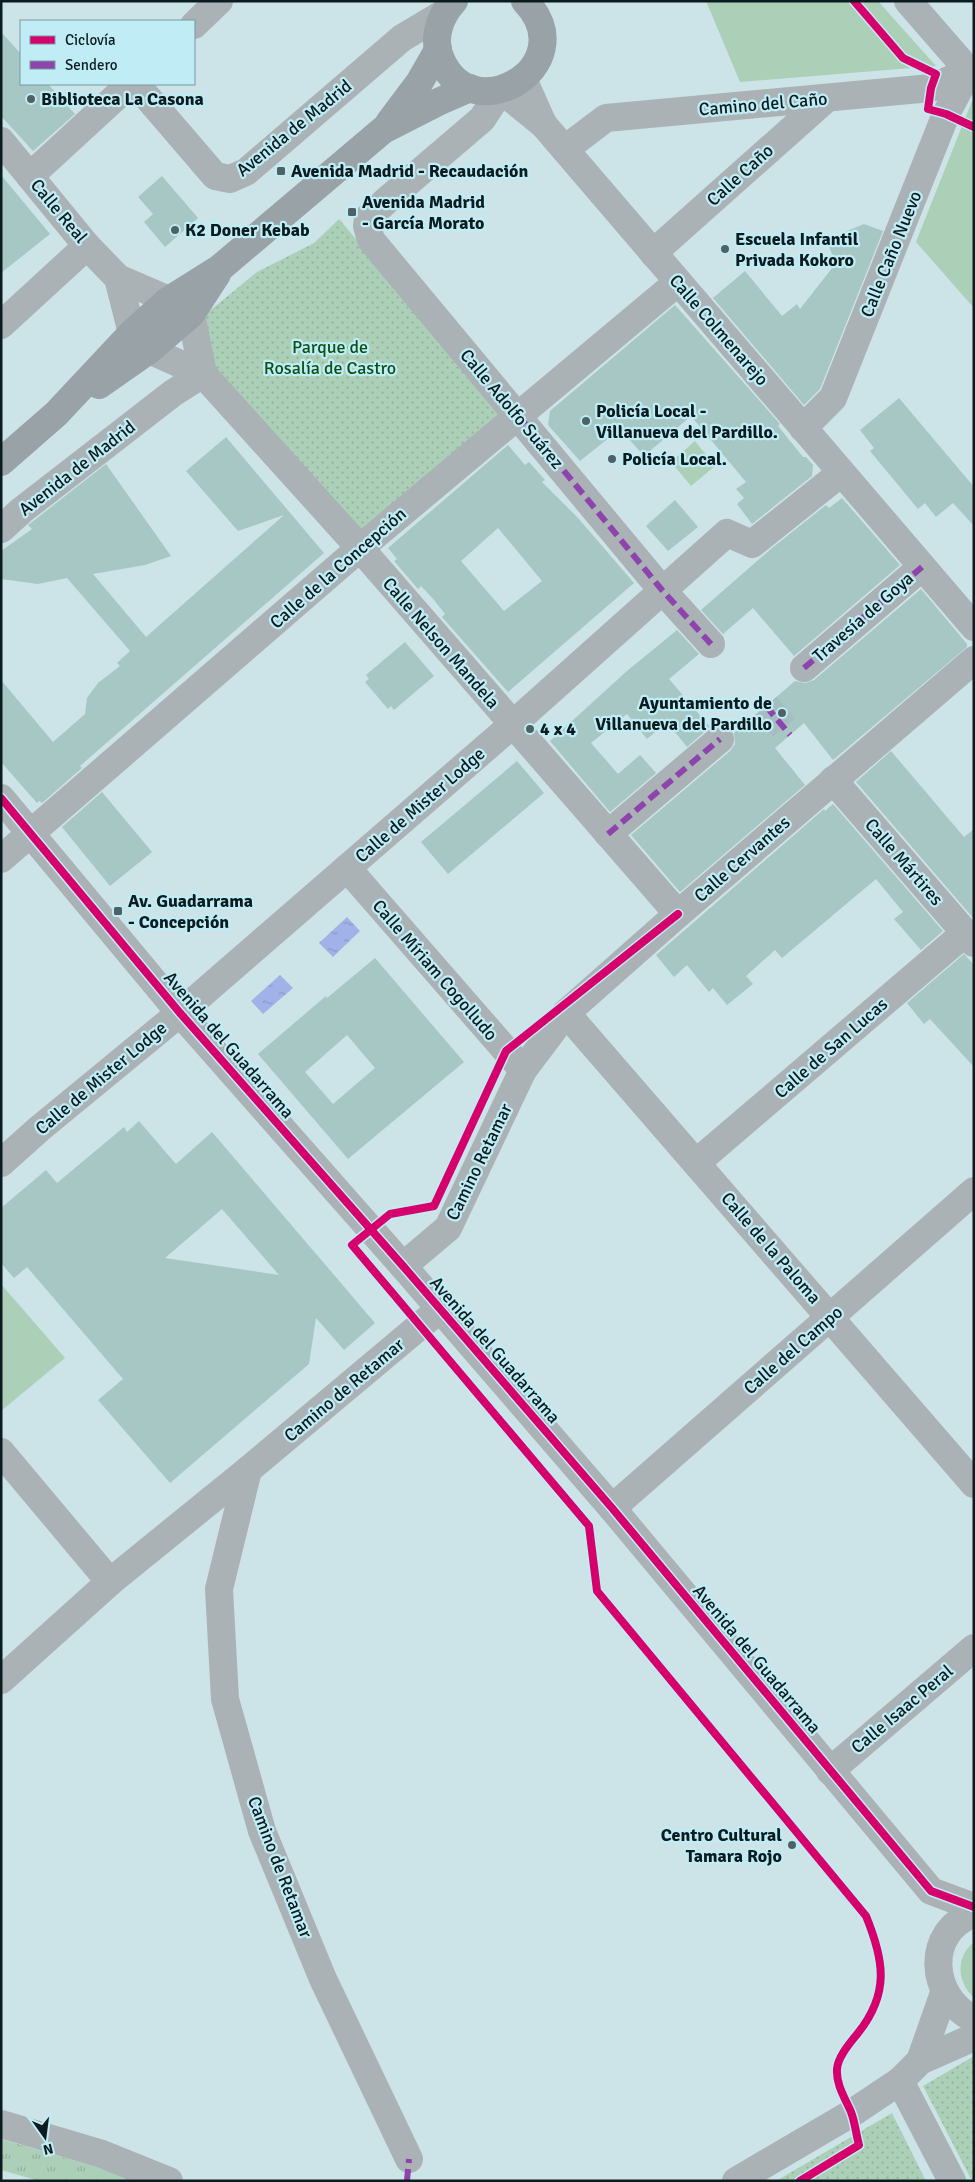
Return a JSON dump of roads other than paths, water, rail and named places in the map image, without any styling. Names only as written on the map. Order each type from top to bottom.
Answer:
[{"type":"main road","points":[[448,6],[437,37],[438,50],[442,62],[449,73],[459,82],[470,88],[485,91],[512,85],[534,67],[540,51],[539,7]]},
{"type":"main road","points":[[1,462],[141,342],[220,268],[383,130],[419,83],[438,50]]},
{"type":"main road","points":[[383,130],[470,88]]},
{"type":"street","points":[[195,24],[219,1]]},
{"type":"street","points":[[908,1],[971,74]]},
{"type":"street","name":"Avenida de Madrid","points":[[137,85],[215,176],[230,179],[246,172],[402,38],[448,6]]},
{"type":"street","name":"Camino del Caño","points":[[565,150],[606,118],[931,88],[971,74]]},
{"type":"street","name":"Calle Caño Nuevo","points":[[803,428],[833,398],[946,114],[971,74]]},
{"type":"street","points":[[30,176],[129,85]]},
{"type":"street","name":"Calle Colmenarejo","points":[[512,85],[565,150],[974,627]]},
{"type":"street","name":"Calle Adolfo Suárez","points":[[512,85],[482,119],[376,209],[368,218],[367,226],[370,240],[518,415],[662,590],[711,644]]},
{"type":"street","name":"Calle Caño","points":[[653,253],[828,98]]},
{"type":"street","name":"Calle Real","points":[[1,141],[87,246],[118,278],[180,307]]},
{"type":"street","points":[[1,325],[87,246]]},
{"type":"street","name":"Calle Real","points":[[118,278],[141,342]]},
{"type":"street","name":"Calle de la Concepción","points":[[1,858],[360,548],[678,282]]},
{"type":"street","points":[[180,307],[203,374]]},
{"type":"street","points":[[141,342],[203,374]]},
{"type":"street","name":"Avenida de Madrid","points":[[1,529],[22,510],[150,410],[203,374]]},
{"type":"street","name":"Calle Nelson Mandela","points":[[203,374],[360,548],[678,914]]},
{"type":"street","name":"Calle de Mister Lodge","points":[[1,1164],[39,1129],[180,1013],[512,725],[727,533],[752,544],[841,473]]},
{"type":"street","name":"Travesía de Goya","points":[[804,668],[922,566]]},
{"type":"street","name":"Calle Cervantes","points":[[524,1070],[566,1013],[678,914],[974,660]]},
{"type":"street","points":[[608,834],[720,739]]},
{"type":"street","name":"Calle Mártires","points":[[833,780],[969,938]]},
{"type":"street","name":"Avenida del Guadarrama","points":[[1,798],[180,1013],[403,1266],[612,1508],[931,1890],[974,1908]]},
{"type":"street","name":"Calle Míriam Cogolludo","points":[[347,868],[524,1070]]},
{"type":"street","name":"Calle de San Lucas","points":[[696,1163],[969,938]]},
{"type":"street","name":"Calle de la Paloma","points":[[566,1013],[974,1484]]},
{"type":"street","name":"Camino Retamar","points":[[403,1266],[448,1228],[524,1070]]},
{"type":"street","name":"Calle del Campo","points":[[612,1508],[974,1191]]},
{"type":"street","name":"Camino de Retamar","points":[[1,1680],[110,1582],[248,1470],[440,1309]]},
{"type":"street","points":[[1,1452],[110,1582]]},
{"type":"street","name":"Camino de Retamar","points":[[248,1470],[219,1589],[225,1699],[262,1831],[323,1979],[409,2159]]},
{"type":"street","name":"Calle Isaac Peral","points":[[830,1771],[974,1648]]},
{"type":"street","name":"Avenida del Guadarrama","points":[[931,1890],[942,1945]]},
{"type":"street","points":[[974,1914],[958,1923],[949,1933],[942,1945],[938,1960],[939,1977],[944,1993],[956,2008],[974,2019]]},
{"type":"street","points":[[920,2061],[944,1993]]},
{"type":"street","points":[[736,2181],[852,2113],[900,2081],[920,2061],[974,2038]]},
{"type":"street","points":[[900,2081],[952,2181]]},
{"type":"street","points":[[1,2124],[102,2154],[170,2181]]},
{"type":"water","points":[[347,917],[360,931],[333,957],[319,943]]},
{"type":"water","points":[[280,975],[293,988],[263,1014],[251,1001]]},
{"type":"tunnel","points":[[766,706],[790,735]]},
{"type":"place","name":"Biblioteca La Casona","points":[[31,99]]},
{"type":"place","name":"Avenida Madrid - Recaudación","points":[[281,171]]},
{"type":"place","name":"Avenida Madrid - García Morato","points":[[352,212]]},
{"type":"place","name":"K2 Doner Kebab","points":[[175,230]]},
{"type":"place","name":"Escuela Infantil Privada Kokoro","points":[[725,249]]},
{"type":"place","name":"Policía Local - Villanueva del Pardillo.","points":[[586,421]]},
{"type":"place","name":"Policía Local.","points":[[612,459]]},
{"type":"place","name":"Ayuntamiento de Villanueva del Pardillo","points":[[782,713]]},
{"type":"place","name":"4 x 4","points":[[530,729]]},
{"type":"place","name":"Av. Guadarrama - Concepción","points":[[118,911]]},
{"type":"place","name":"Centro Cultural Tamara Rojo","points":[[792,1845]]},
{"type":"park label","name":"Parque de Rosalía de Castro","points":[[330,357]]}]
